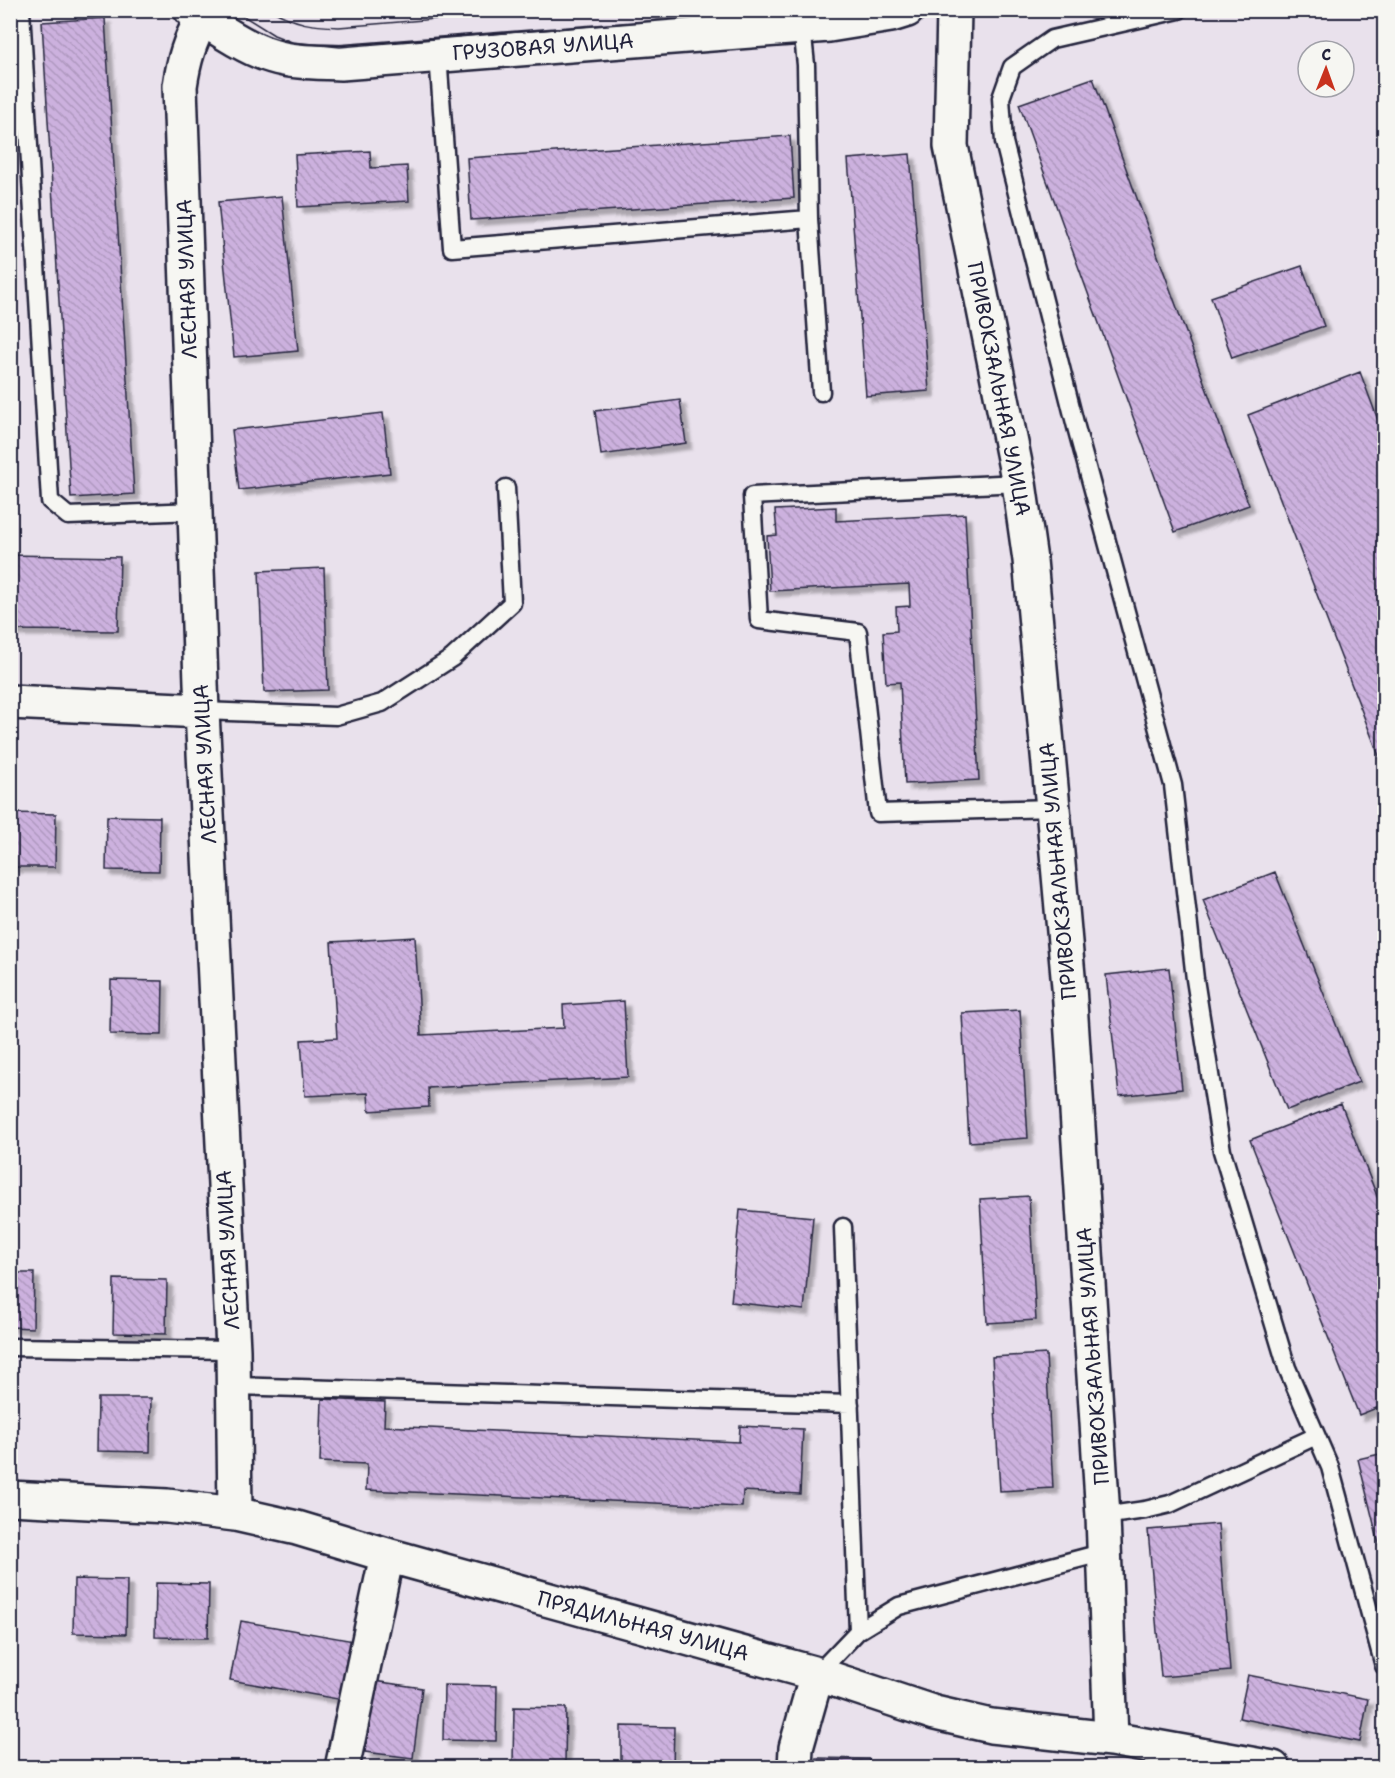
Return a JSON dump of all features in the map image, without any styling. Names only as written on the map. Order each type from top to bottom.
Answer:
[{"type":"street","name":"ГРУЗОВАЯ УЛИЦА","points":[[196,14],[238,41],[270,56],[303,62],[341,63],[802,27],[839,23],[908,10]]},
{"type":"street","name":"ПРИВОКЗАЛЬНАЯ УЛИЦА","points":[[954,10],[951,146],[1019,483],[1029,560],[1053,808],[1069,987],[1103,1516],[1111,1739]]},
{"type":"street","name":"ЛЕСНАЯ УЛИЦА","points":[[196,14],[180,86],[202,711],[233,1350],[235,1514]]},
{"type":"street","points":[[10,702],[202,711]]},
{"type":"street","name":"ПРЯДИЛЬНАЯ УЛИЦА","points":[[10,1498],[166,1506],[235,1514],[297,1528],[387,1556],[817,1674],[935,1713],[991,1726],[1111,1739],[1273,1767]]},
{"type":"street","points":[[342,1767],[387,1556]]},
{"type":"street","points":[[795,1767],[796,1748],[817,1674]]},
{"type":"lane","points":[[21,10],[50,501],[68,516],[195,511]]},
{"type":"lane","points":[[1179,10],[1052,39],[1012,67],[1001,98],[1004,142],[1076,427],[1173,785],[1195,979],[1222,1151],[1287,1368],[1330,1467],[1384,1666]]},
{"type":"lane","points":[[802,27],[806,65],[810,219],[821,392]]},
{"type":"lane","points":[[438,55],[452,248],[810,219]]},
{"type":"lane","points":[[1019,483],[752,496],[759,620],[858,632],[878,813],[1053,808]]},
{"type":"lane","points":[[202,711],[336,716],[382,703],[452,658],[512,603],[506,488]]},
{"type":"lane","points":[[843,1227],[858,1631]]},
{"type":"lane","points":[[10,1347],[233,1350]]},
{"type":"lane","points":[[234,1386],[850,1404]]},
{"type":"lane","points":[[1103,1516],[1170,1504],[1316,1436]]},
{"type":"lane","points":[[817,1674],[858,1631],[899,1606],[1105,1552]]},
{"type":"building","points":[[105,18],[134,494],[71,498],[42,22]]},
{"type":"building","points":[[1093,78],[1249,505],[1175,532],[1019,104]]},
{"type":"building","points":[[790,136],[794,198],[471,220],[467,158]]},
{"type":"building","points":[[370,151],[371,168],[407,166],[409,201],[298,207],[295,155]]},
{"type":"building","points":[[910,154],[929,391],[866,396],[848,159]]},
{"type":"building","points":[[282,196],[298,351],[234,357],[218,202]]},
{"type":"building","points":[[1302,266],[1324,326],[1232,358],[1211,297]]},
{"type":"building","points":[[1360,372],[1384,436],[1384,769],[1248,415]]},
{"type":"building","points":[[680,400],[686,443],[601,455],[595,411]]},
{"type":"building","points":[[383,413],[390,473],[239,490],[232,430]]},
{"type":"building","points":[[836,507],[836,521],[965,514],[979,780],[905,784],[900,682],[886,683],[883,632],[897,631],[896,607],[910,606],[909,584],[770,591],[767,536],[777,535],[775,510]]},
{"type":"building","points":[[10,555],[120,557],[118,631],[10,630]]},
{"type":"building","points":[[324,568],[328,690],[264,692],[259,571]]},
{"type":"building","points":[[10,813],[56,814],[55,867],[10,867]]},
{"type":"building","points":[[107,816],[160,817],[159,871],[106,870]]},
{"type":"building","points":[[1275,872],[1359,1082],[1287,1110],[1203,900]]},
{"type":"building","points":[[415,937],[421,1035],[564,1028],[563,1005],[624,1001],[628,1077],[428,1088],[429,1107],[369,1111],[368,1093],[305,1096],[301,1040],[337,1038],[331,942]]},
{"type":"building","points":[[1169,968],[1182,1089],[1119,1096],[1106,975]]},
{"type":"building","points":[[111,980],[163,981],[162,1035],[110,1034]]},
{"type":"building","points":[[1020,1010],[1028,1138],[969,1142],[962,1013]]},
{"type":"building","points":[[1341,1104],[1384,1214],[1384,1405],[1359,1415],[1250,1140]]},
{"type":"building","points":[[1029,1196],[1036,1320],[987,1323],[980,1199]]},
{"type":"building","points":[[740,1210],[813,1217],[804,1310],[731,1302]]},
{"type":"building","points":[[10,1273],[34,1273],[33,1328],[10,1327]]},
{"type":"building","points":[[114,1279],[167,1280],[166,1334],[113,1333]]},
{"type":"building","points":[[1046,1354],[1053,1488],[1000,1491],[992,1357]]},
{"type":"building","points":[[98,1398],[151,1398],[150,1452],[97,1451]]},
{"type":"building","points":[[322,1399],[385,1402],[384,1426],[739,1442],[740,1426],[803,1429],[800,1494],[743,1491],[742,1507],[366,1490],[367,1464],[320,1462]]},
{"type":"building","points":[[1384,1453],[1384,1565],[1358,1459]]},
{"type":"building","points":[[1218,1524],[1230,1671],[1161,1677],[1148,1530]]},
{"type":"building","points":[[74,1579],[127,1580],[126,1634],[73,1633]]},
{"type":"building","points":[[156,1583],[209,1584],[208,1638],[155,1637]]},
{"type":"building","points":[[241,1621],[354,1641],[343,1700],[230,1680]]},
{"type":"building","points":[[1248,1675],[1368,1699],[1360,1742],[1239,1718]]},
{"type":"building","points":[[374,1681],[422,1688],[413,1758],[365,1752]]},
{"type":"building","points":[[444,1685],[497,1686],[496,1741],[443,1740]]},
{"type":"building","points":[[514,1707],[566,1708],[565,1763],[513,1762]]},
{"type":"building","points":[[621,1726],[674,1727],[673,1768],[621,1768]]},
{"type":"building","points":[[816,1758],[869,1759],[869,1768],[816,1768]]},
{"type":"tram line","points":[[234,10],[274,35],[292,42],[340,47],[779,10]]},
{"type":"tram line","points":[[271,10],[304,23],[339,27],[544,10]]}]
